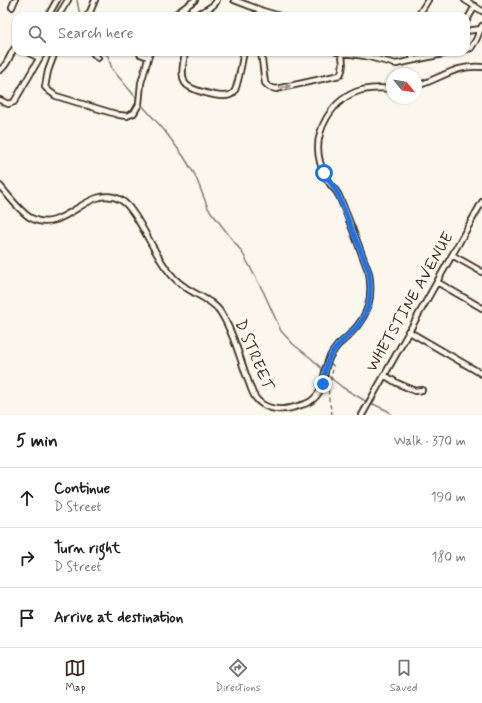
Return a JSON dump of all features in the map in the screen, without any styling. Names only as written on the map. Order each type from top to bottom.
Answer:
[{"type":"street","points":[[12,7],[16,0]]},
{"type":"street","points":[[50,12],[57,0]]},
{"type":"street","points":[[60,12],[68,0]]},
{"type":"street","points":[[90,12],[94,0]]},
{"type":"street","points":[[185,0],[188,5]]},
{"type":"street","points":[[178,12],[195,0]]},
{"type":"street","points":[[234,0],[259,12]]},
{"type":"street","points":[[420,12],[428,0]]},
{"type":"street","points":[[465,0],[482,11]]},
{"type":"street","points":[[202,12],[209,8],[213,2],[217,1]]},
{"type":"street","points":[[470,15],[475,6]]},
{"type":"street","points":[[470,31],[481,27]]},
{"type":"street","points":[[470,48],[476,40],[481,27]]},
{"type":"street","points":[[0,70],[6,65],[12,52]]},
{"type":"street","points":[[0,100],[8,104],[14,102],[39,58],[35,56]]},
{"type":"street","points":[[54,56],[48,71],[45,86],[49,91],[56,96],[119,115],[127,116],[134,113],[139,104],[141,83],[148,56]]},
{"type":"street","points":[[185,56],[183,77],[189,87],[223,96],[230,95],[237,87],[243,56]]},
{"type":"street","points":[[262,56],[265,83],[269,87],[276,89],[340,75],[342,72],[342,56]]},
{"type":"street","points":[[364,56],[396,64],[432,56]]},
{"type":"street","points":[[412,56],[413,60]]},
{"type":"street","points":[[422,83],[455,70],[482,67]]},
{"type":"street","name":"D STREET","points":[[0,186],[26,215],[40,221],[49,222],[59,219],[89,200],[112,197],[121,200],[133,212],[157,257],[174,278],[183,286],[213,304],[220,311],[227,323],[256,398],[271,408],[281,410],[301,405],[310,402],[318,394],[323,384],[328,361],[333,351],[340,342],[350,335],[359,325],[371,298],[369,272],[338,194],[324,173],[320,161],[318,148],[321,131],[326,119],[335,106],[345,98],[360,90],[374,88],[386,89]]},
{"type":"street","name":"WHETSTINE AVENUE","points":[[362,415],[408,331],[481,206]]},
{"type":"street","points":[[452,255],[482,272]]},
{"type":"street","points":[[437,282],[482,308]]},
{"type":"street","points":[[408,331],[482,374]]},
{"type":"street","points":[[384,375],[415,391],[422,390]]},
{"type":"path","points":[[328,361],[333,365],[328,398],[332,415]]},
{"type":"waterway","points":[[77,0],[79,12]]},
{"type":"waterway","points":[[108,56],[112,69],[138,100]]},
{"type":"waterway","points":[[140,103],[164,130],[184,157],[195,175],[208,208],[242,252],[264,293],[281,331],[293,344],[324,371]]},
{"type":"waterway","points":[[326,374],[342,387],[367,402]]},
{"type":"waterway","points":[[371,403],[388,411],[392,415]]},
{"type":"route","points":[[323,384],[328,361],[333,351],[340,342],[350,335],[359,325],[371,298],[369,272],[338,194],[324,173]]}]
